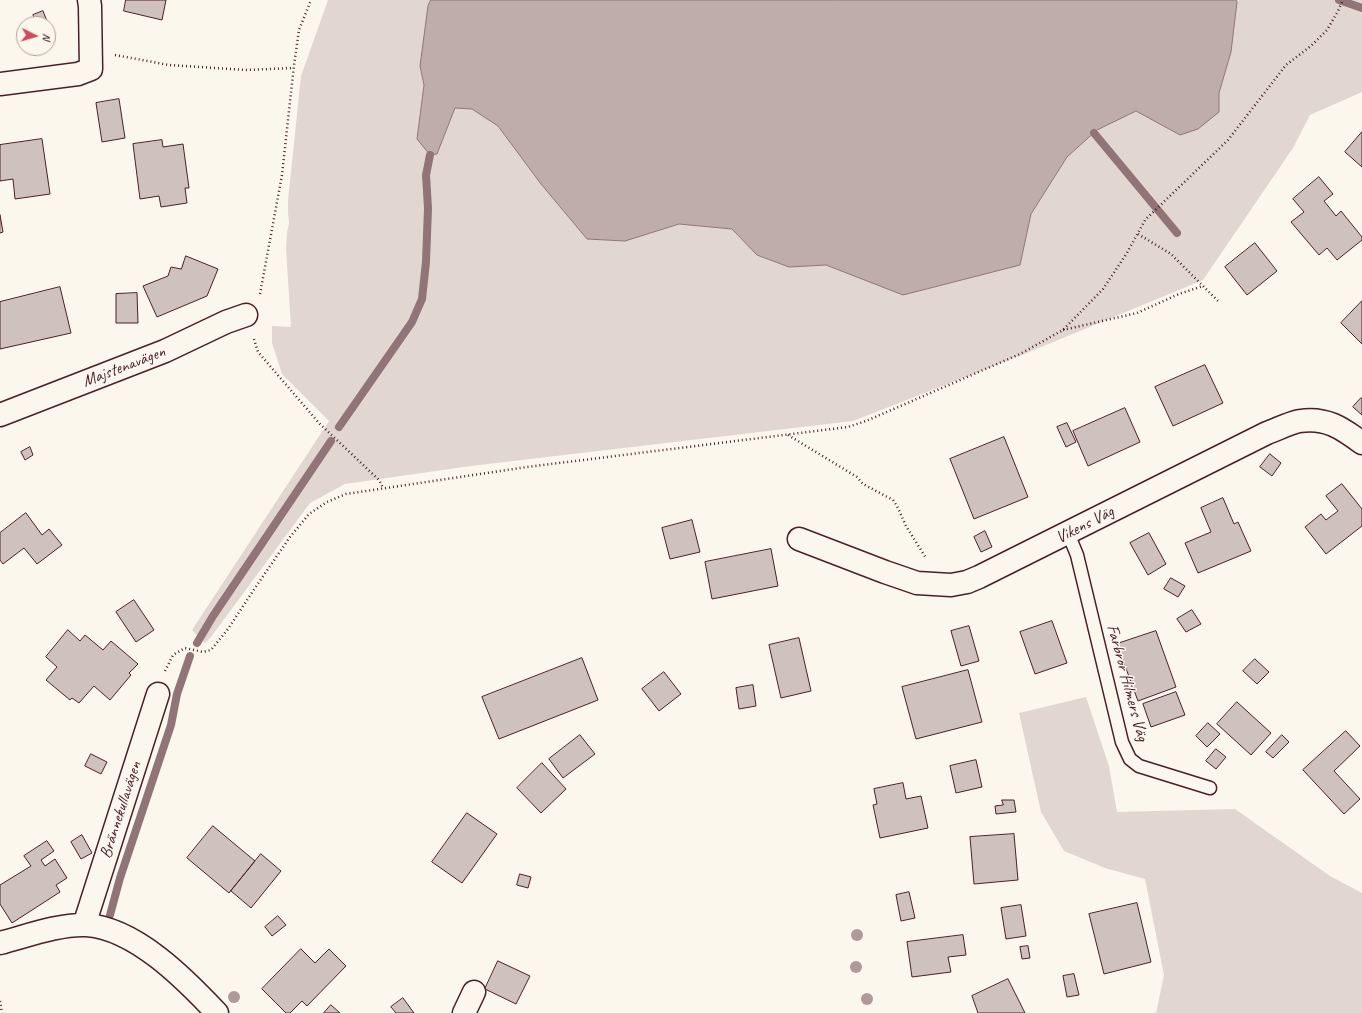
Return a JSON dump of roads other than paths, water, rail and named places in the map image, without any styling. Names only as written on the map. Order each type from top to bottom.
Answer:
[{"type":"street","points":[[0,84],[78,74],[91,69],[89,0]]},
{"type":"street","name":"Majstenavägen","points":[[0,415],[165,351],[226,322],[246,315]]},
{"type":"street","name":"Vikens Väg","points":[[799,539],[917,583],[951,585],[979,578],[1267,433],[1300,422],[1323,421],[1344,429],[1362,443]]},
{"type":"street","name":"Brännekullavägen","points":[[86,925],[87,916],[158,694]]},
{"type":"street","points":[[0,943],[62,927],[86,925],[107,929],[131,939],[156,956],[195,989],[217,1013]]},
{"type":"street","points":[[464,1013],[474,992]]},
{"type":"lane","name":"Farbror Hilmers Väg","points":[[1068,533],[1077,555],[1122,742],[1130,759],[1139,766],[1210,788]]},
{"type":"waterway","points":[[1339,0],[1362,8]]},
{"type":"waterway","points":[[1094,133],[1177,233]]},
{"type":"waterway","points":[[339,427],[412,322],[422,299],[426,262],[428,208],[426,175],[430,155]]},
{"type":"waterway","points":[[197,643],[213,616],[331,441]]},
{"type":"waterway","points":[[110,915],[120,878],[171,725],[177,694],[190,656]]}]
